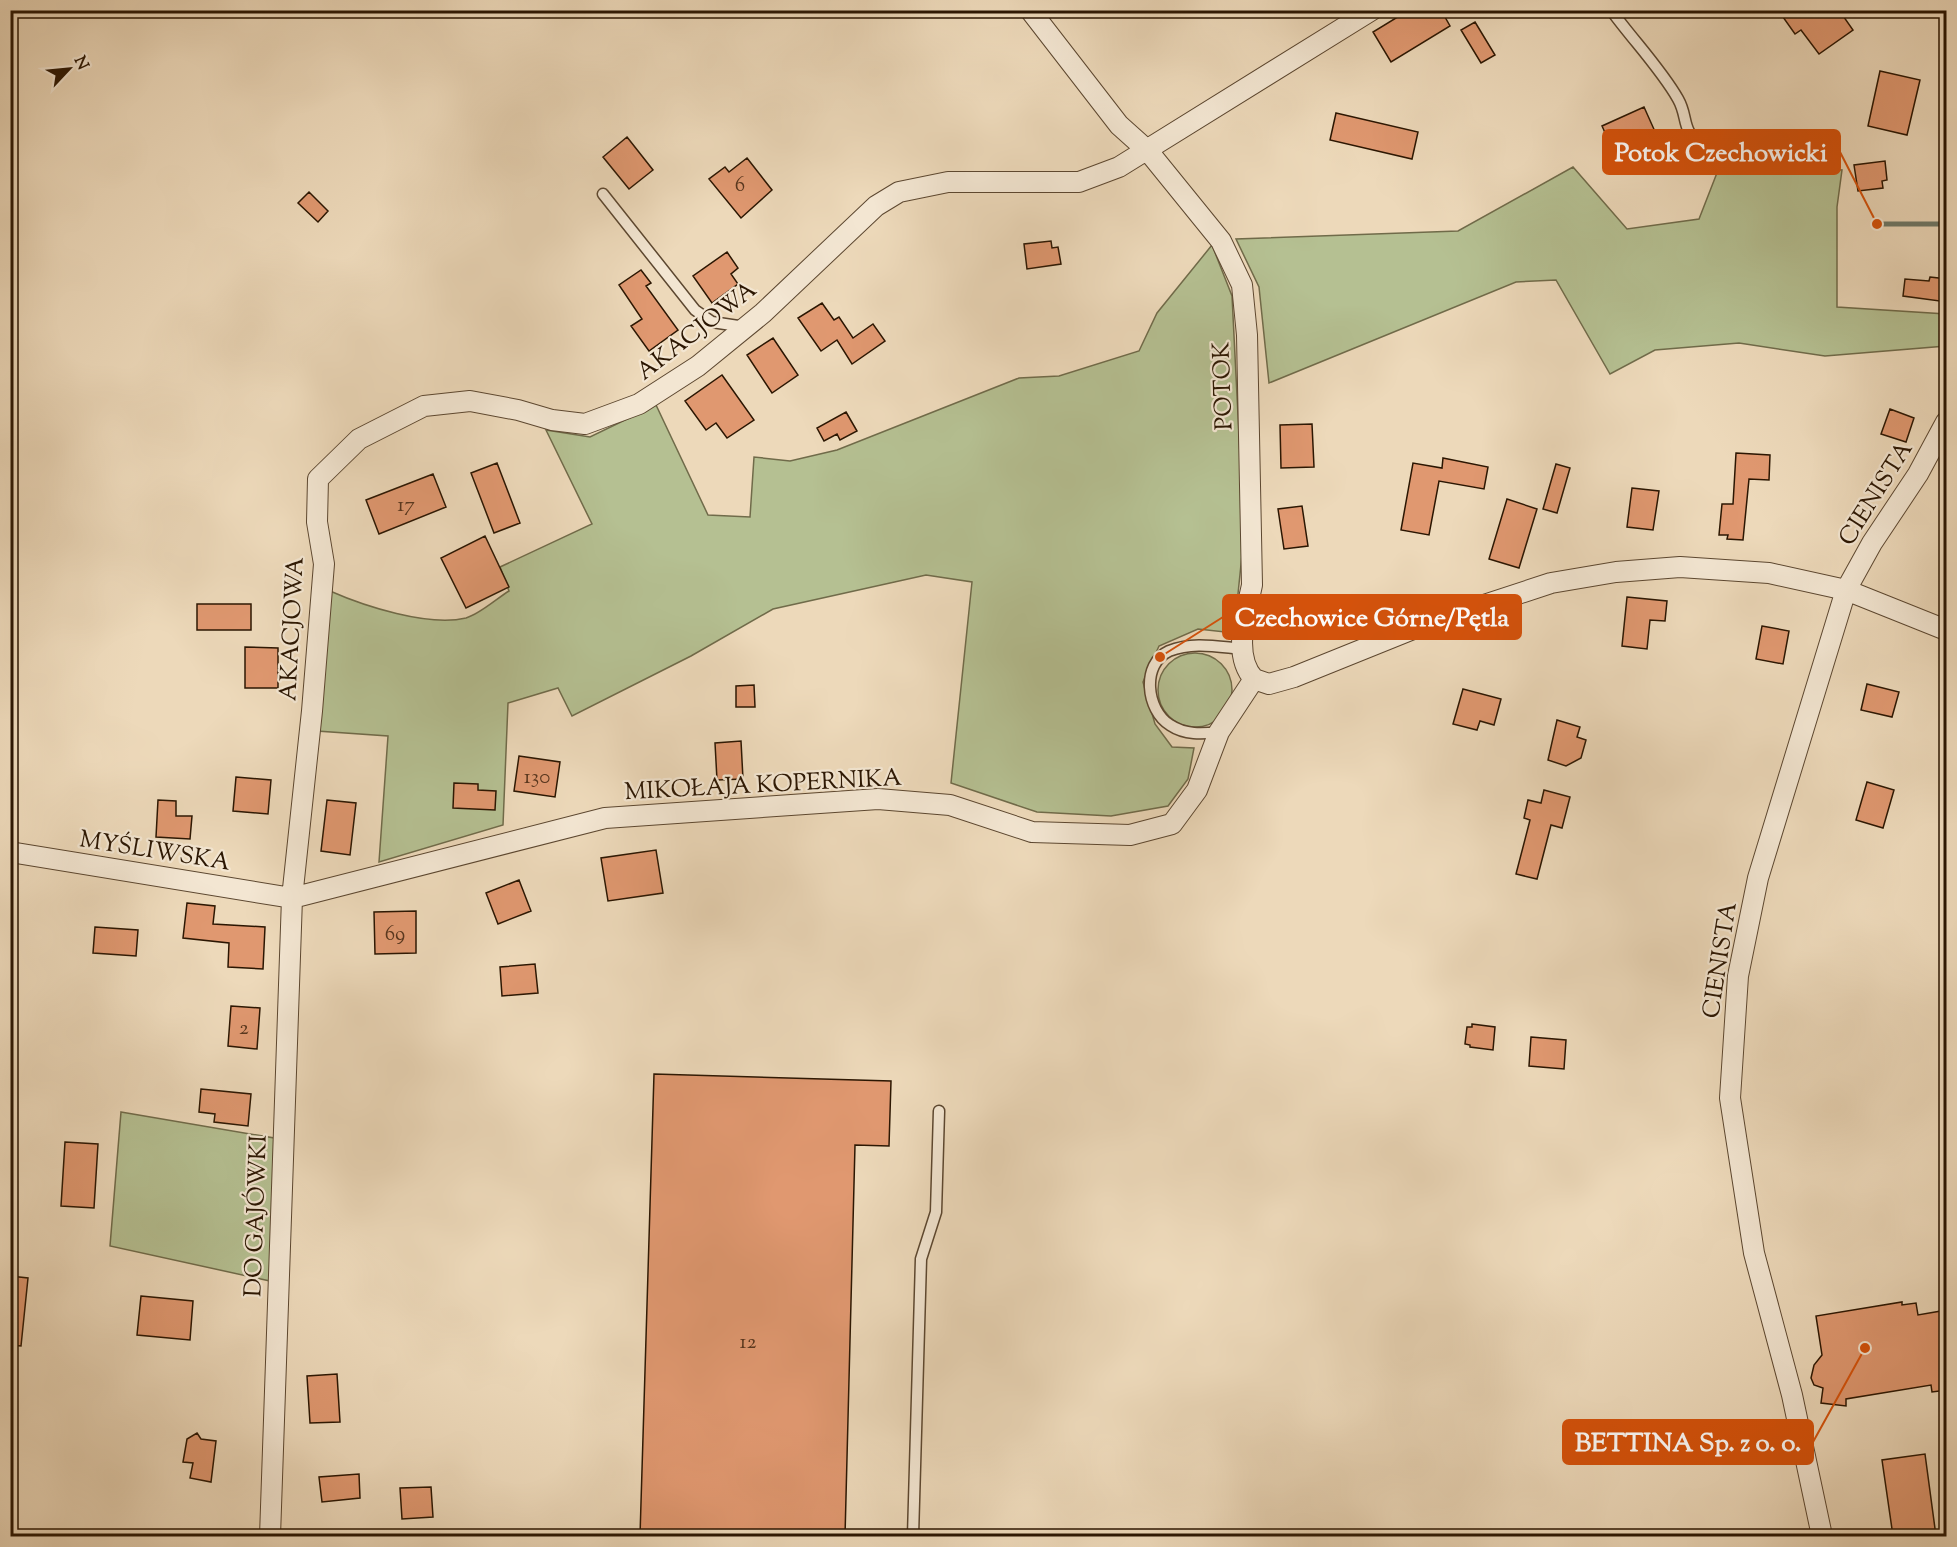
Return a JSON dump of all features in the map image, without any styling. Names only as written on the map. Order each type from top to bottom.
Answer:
[{"type":"street","name":"POTOK","points":[[1030,10],[1119,125],[1148,151],[1221,241],[1242,285],[1247,335],[1252,585],[1243,649]]},
{"type":"street","name":"AKACJOWA","points":[[292,898],[312,711],[324,564],[317,522],[318,479],[359,439],[424,406],[470,401],[552,420],[585,424],[639,404],[698,366],[746,327],[876,206],[899,192],[948,182],[1079,182],[1119,167],[1372,10]]},
{"type":"street","name":"CIENISTA","points":[[1822,1536],[1791,1395],[1754,1253],[1730,1098],[1738,976],[1758,878],[1846,590],[1872,543],[1918,474],[1947,422]]},
{"type":"street","points":[[1243,649],[1243,662],[1254,679],[1269,684],[1455,615],[1551,584],[1616,572],[1680,567],[1769,573],[1846,590],[1947,630]]},
{"type":"street","points":[[1219,732],[1254,679]]},
{"type":"street","name":"MIKOŁAJA KOPERNIKA","points":[[292,898],[605,818],[878,799],[950,805],[1032,832],[1130,835],[1172,824],[1197,790],[1219,732]]},
{"type":"street","name":"MYŚLIWSKA","points":[[10,852],[292,898]]},
{"type":"street","name":"DO GAJÓWKI","points":[[270,1536],[292,898]]},
{"type":"lane","points":[[1611,10],[1678,99],[1686,130],[1704,147],[1724,149],[1752,144],[1774,145],[1792,148],[1811,157],[1834,159]]},
{"type":"lane","points":[[603,194],[695,310],[712,322],[746,327]]},
{"type":"lane","points":[[1219,732],[1190,733],[1168,725],[1159,715],[1152,700],[1149,681],[1160,657],[1170,651],[1196,645],[1243,649]]},
{"type":"lane","points":[[913,1536],[921,1259],[936,1212],[939,1111]]},
{"type":"green space","points":[[1722,160],[1842,170],[1837,207],[1837,307],[1946,314],[1946,346],[1825,356],[1739,343],[1655,350],[1610,374],[1556,280],[1516,282],[1269,383],[1259,287],[1236,239],[1458,231],[1573,167],[1627,229],[1699,219]]},
{"type":"green space","points":[[1212,245],[1232,296],[1244,535],[1234,633],[1198,629],[1159,646],[1143,682],[1155,724],[1172,747],[1194,748],[1188,779],[1168,806],[1111,816],[1037,812],[951,783],[972,582],[926,575],[773,609],[691,656],[572,716],[558,688],[508,703],[503,825],[379,862],[388,736],[317,731],[330,591],[396,614],[434,620],[451,620],[471,616],[509,591],[500,567],[592,524],[546,430],[590,437],[656,405],[708,515],[750,517],[754,457],[790,461],[837,450],[1019,378],[1059,376],[1139,351],[1157,313]]},
{"type":"green space","points":[[1195,653],[1216,659],[1226,669],[1232,690],[1226,711],[1216,721],[1195,727],[1174,721],[1164,711],[1158,690],[1164,669],[1174,659]]},
{"type":"green space","points":[[121,1112],[274,1138],[270,1281],[110,1246]]},
{"type":"building","points":[[1409,10],[1441,10],[1450,26],[1391,62],[1373,32]]},
{"type":"building","points":[[1778,10],[1839,10],[1853,30],[1819,54],[1801,30],[1795,34]]},
{"type":"building","points":[[1475,22],[1495,55],[1481,63],[1461,30]]},
{"type":"building","points":[[1880,71],[1920,80],[1907,135],[1868,126]]},
{"type":"building","points":[[1644,107],[1657,136],[1615,155],[1602,126]]},
{"type":"building","points":[[1336,113],[1418,132],[1412,159],[1330,140]]},
{"type":"building","points":[[627,137],[653,170],[629,189],[603,157]]},
{"type":"building","points":[[747,158],[772,190],[741,218],[709,179],[725,167],[729,172]]},
{"type":"building","points":[[1885,161],[1887,180],[1882,181],[1883,188],[1858,191],[1854,165]]},
{"type":"building","points":[[309,192],[328,211],[318,222],[298,203]]},
{"type":"building","points":[[1051,241],[1052,248],[1058,247],[1061,264],[1027,269],[1024,244]]},
{"type":"building","points":[[727,252],[738,268],[731,274],[738,284],[712,303],[693,276]]},
{"type":"building","points":[[641,270],[651,283],[646,286],[678,330],[649,351],[631,326],[642,319],[619,285]]},
{"type":"building","points":[[1930,277],[1947,279],[1947,302],[1903,296],[1905,279],[1929,281]]},
{"type":"building","points":[[822,303],[834,320],[839,317],[853,338],[873,324],[885,341],[852,364],[837,340],[821,351],[798,318]]},
{"type":"building","points":[[773,338],[798,375],[772,393],[747,355]]},
{"type":"building","points":[[722,375],[754,420],[727,438],[716,423],[706,430],[685,401]]},
{"type":"building","points":[[1890,409],[1914,418],[1906,442],[1881,434]]},
{"type":"building","points":[[846,412],[857,431],[840,440],[837,434],[824,441],[817,428]]},
{"type":"building","points":[[1312,424],[1314,467],[1281,468],[1280,425]]},
{"type":"building","points":[[1736,453],[1770,455],[1769,480],[1749,479],[1743,540],[1727,539],[1728,535],[1719,535],[1722,504],[1733,504]]},
{"type":"building","points":[[1443,458],[1488,467],[1484,489],[1439,481],[1429,535],[1401,530],[1413,463],[1442,468]]},
{"type":"building","points":[[497,463],[520,523],[494,533],[471,473]]},
{"type":"building","points":[[1556,464],[1570,468],[1557,513],[1543,509]]},
{"type":"building","points":[[433,474],[446,507],[379,534],[366,500]]},
{"type":"building","points":[[1632,488],[1659,491],[1653,530],[1627,527]]},
{"type":"building","points":[[1507,499],[1537,509],[1519,568],[1489,559]]},
{"type":"building","points":[[1302,506],[1308,546],[1284,549],[1278,509]]},
{"type":"building","points":[[485,536],[509,587],[466,608],[441,558]]},
{"type":"building","points":[[1627,597],[1667,601],[1665,621],[1650,620],[1647,649],[1622,646]]},
{"type":"building","points":[[197,604],[251,604],[251,630],[197,630]]},
{"type":"building","points":[[1762,626],[1789,631],[1783,664],[1756,659]]},
{"type":"building","points":[[245,647],[278,648],[278,688],[245,688]]},
{"type":"building","points":[[1867,684],[1899,692],[1892,717],[1861,710]]},
{"type":"building","points":[[754,685],[755,707],[736,707],[736,686]]},
{"type":"building","points":[[1463,689],[1501,699],[1494,725],[1480,721],[1477,730],[1453,724]]},
{"type":"building","points":[[1557,720],[1580,727],[1577,737],[1586,740],[1581,758],[1566,766],[1548,760]]},
{"type":"building","points":[[741,741],[743,779],[717,780],[715,743]]},
{"type":"building","points":[[519,756],[560,762],[555,797],[514,791]]},
{"type":"building","points":[[236,777],[271,780],[268,814],[233,811]]},
{"type":"building","points":[[1867,782],[1894,790],[1883,828],[1856,820]]},
{"type":"building","points":[[454,783],[478,784],[478,790],[496,791],[495,810],[453,808]]},
{"type":"building","points":[[1544,790],[1570,797],[1562,828],[1551,825],[1537,879],[1516,874],[1530,820],[1524,818],[1528,800],[1541,803]]},
{"type":"building","points":[[158,800],[176,801],[176,816],[192,816],[190,839],[156,837]]},
{"type":"building","points":[[327,800],[356,803],[350,855],[321,851]]},
{"type":"building","points":[[656,850],[663,893],[608,901],[601,858]]},
{"type":"building","points":[[519,880],[531,911],[498,924],[486,893]]},
{"type":"building","points":[[187,903],[215,906],[213,924],[265,927],[263,969],[228,967],[229,943],[183,938]]},
{"type":"building","points":[[416,911],[416,953],[375,954],[374,912]]},
{"type":"building","points":[[95,927],[138,930],[136,956],[93,953]]},
{"type":"building","points":[[535,964],[538,993],[502,996],[500,967]]},
{"type":"building","points":[[231,1006],[260,1008],[257,1049],[228,1046]]},
{"type":"building","points":[[1472,1024],[1495,1027],[1493,1050],[1470,1047],[1465,1044],[1467,1027],[1472,1027]]},
{"type":"building","points":[[1531,1037],[1566,1040],[1564,1069],[1529,1066]]},
{"type":"building","points":[[654,1074],[891,1081],[889,1146],[855,1145],[845,1536],[640,1536]]},
{"type":"building","points":[[201,1089],[251,1094],[248,1126],[214,1122],[215,1114],[199,1112]]},
{"type":"building","points":[[65,1142],[98,1144],[94,1208],[61,1206]]},
{"type":"building","points":[[10,1276],[28,1278],[21,1346],[10,1345]]},
{"type":"building","points":[[141,1296],[193,1301],[190,1340],[137,1335]]},
{"type":"building","points":[[1902,1302],[1902,1305],[1916,1303],[1918,1315],[1947,1310],[1947,1390],[1932,1392],[1931,1385],[1846,1399],[1846,1406],[1821,1403],[1823,1388],[1814,1385],[1811,1378],[1814,1365],[1822,1355],[1816,1316]]},
{"type":"building","points":[[337,1374],[340,1422],[310,1423],[307,1376]]},
{"type":"building","points":[[197,1433],[201,1439],[216,1441],[211,1482],[190,1478],[193,1463],[183,1462],[187,1439]]},
{"type":"building","points":[[1925,1454],[1936,1536],[1893,1536],[1882,1460]]},
{"type":"building","points":[[359,1474],[360,1498],[322,1502],[319,1477]]},
{"type":"building","points":[[431,1487],[433,1517],[402,1519],[400,1488]]},
{"type":"waterway","points":[[1877,224],[1946,224]]},
{"type":"place","name":"Potok Czechowicki","points":[[1877,224]]},
{"type":"place","name":"Czechowice Górne/Pętla","points":[[1160,657]]},
{"type":"place","name":"BETTINA Sp. z o. o.","points":[[1865,1348]]}]
